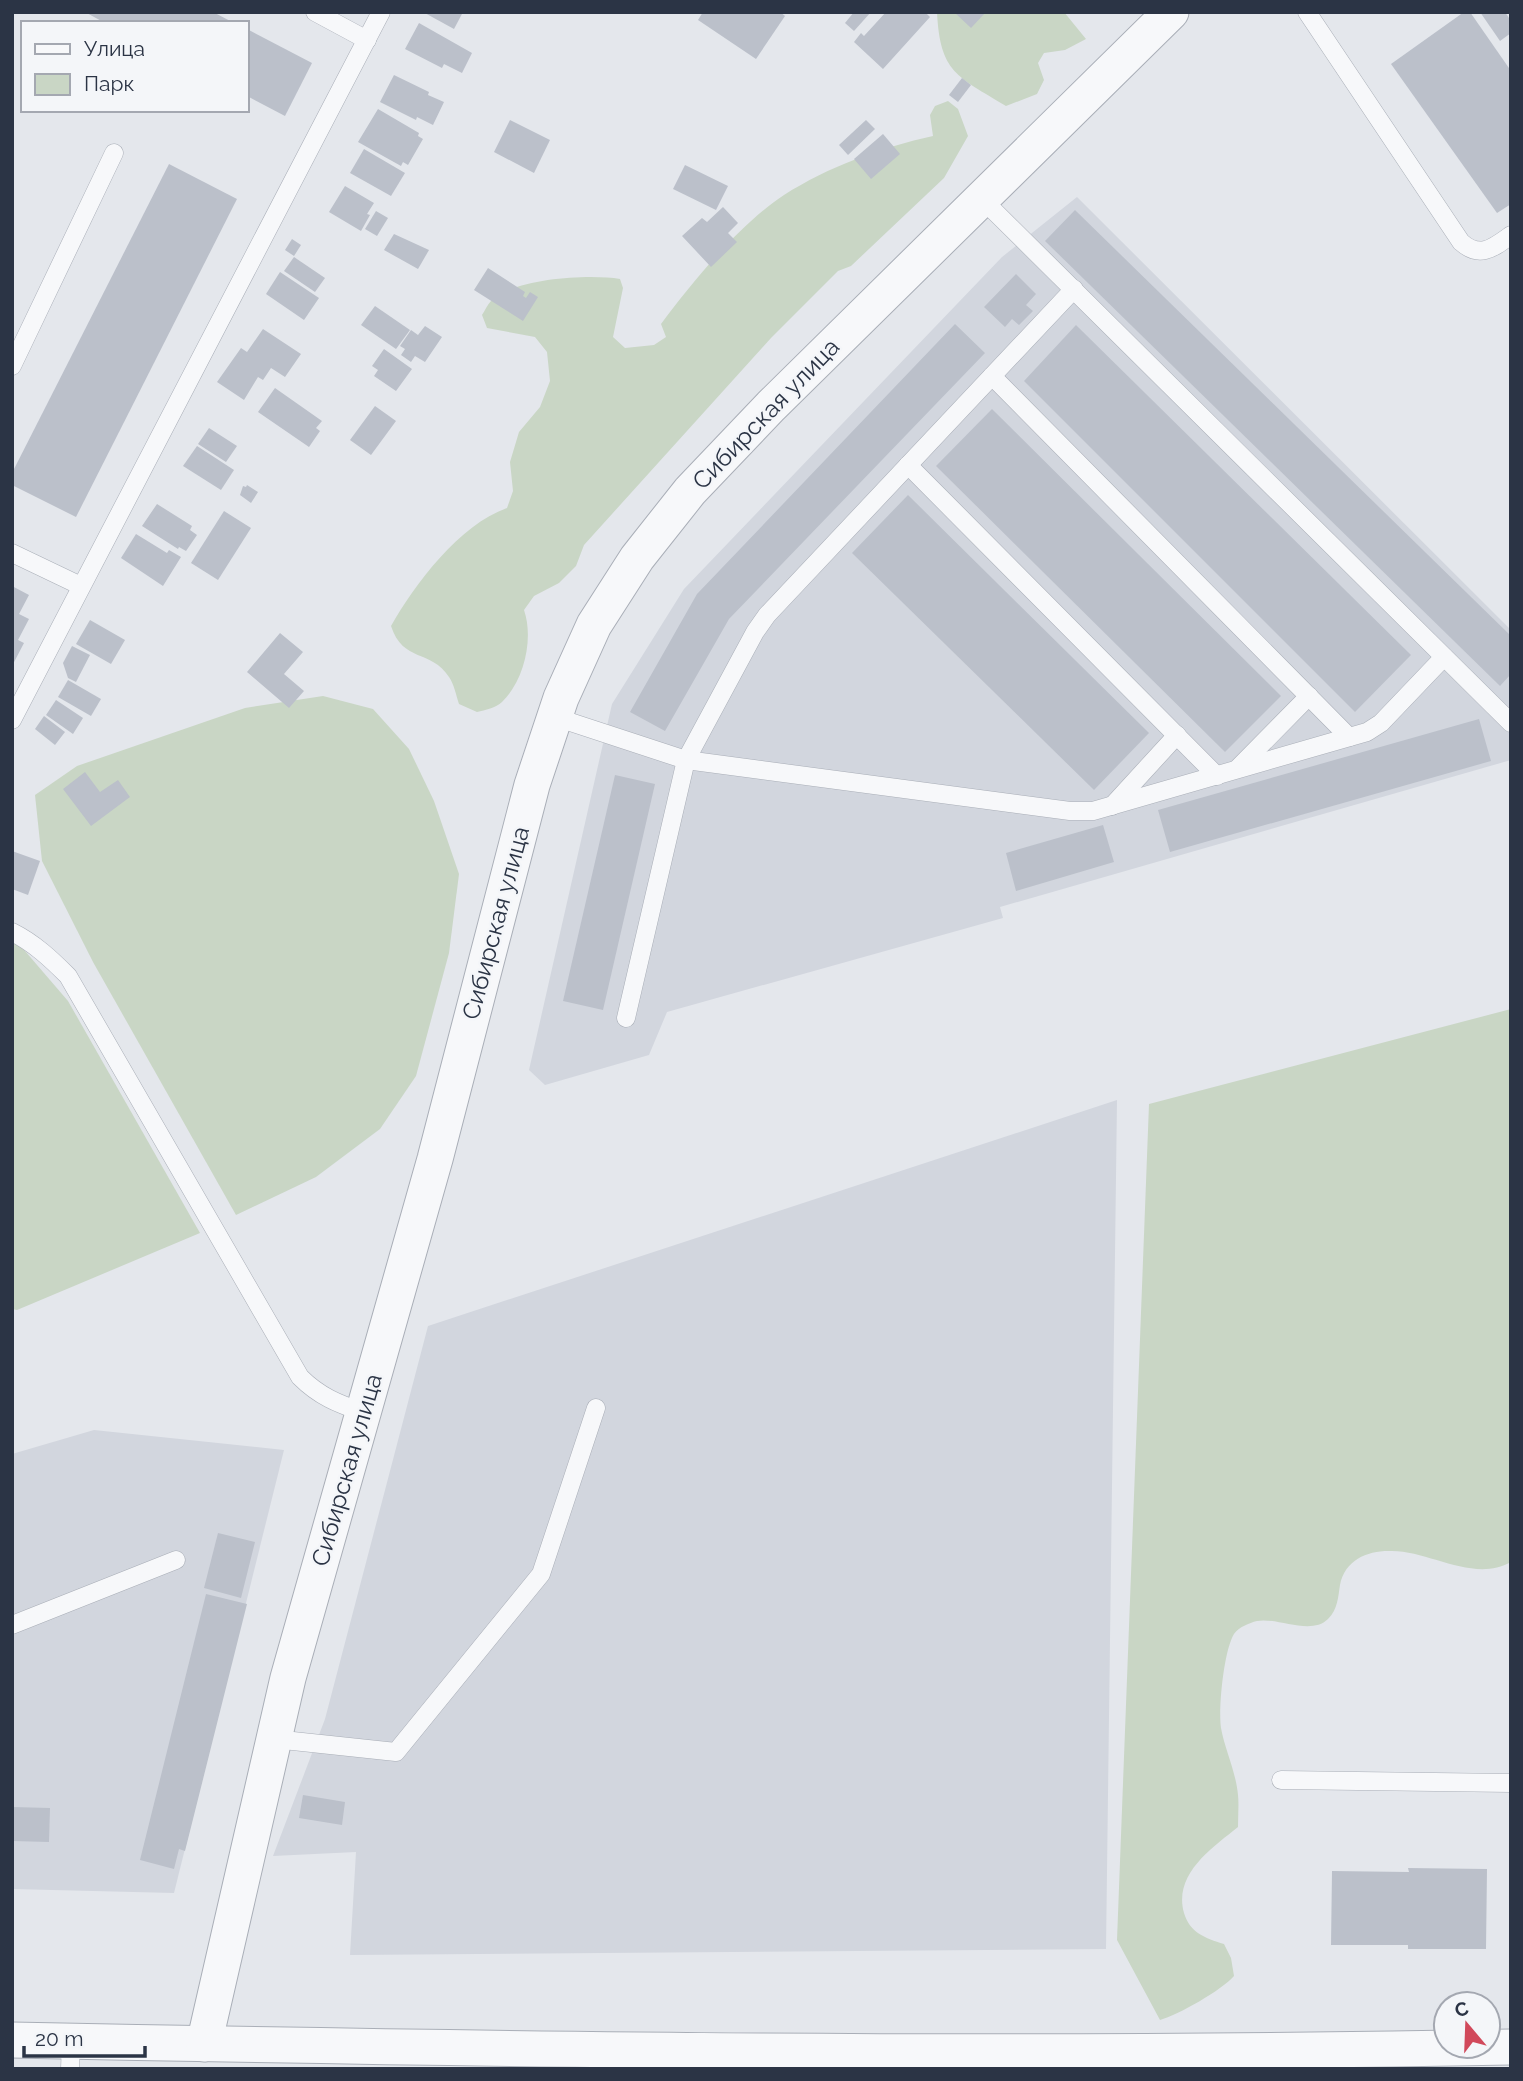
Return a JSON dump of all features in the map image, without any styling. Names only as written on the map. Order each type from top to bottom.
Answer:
[{"type":"street","name":"Сибирская улица","points":[[204,2044],[288,1678],[435,1159],[532,785],[555,717],[594,625],[637,558],[690,491],[771,406],[1171,12]]},
{"type":"street","points":[[12,2040],[71,2055],[204,2044],[661,2060],[1271,2060],[1511,2047]]},
{"type":"lane","points":[[315,12],[367,40]]},
{"type":"lane","points":[[12,720],[381,12]]},
{"type":"lane","points":[[1307,12],[1461,242],[1470,250],[1478,251],[1492,248],[1511,235]]},
{"type":"lane","points":[[12,366],[114,153]]},
{"type":"lane","points":[[982,199],[1511,723]]},
{"type":"lane","points":[[626,1018],[686,760],[744,650],[767,615],[1074,289]]},
{"type":"lane","points":[[992,376],[1349,737]]},
{"type":"lane","points":[[908,466],[1217,776]]},
{"type":"lane","points":[[12,553],[81,586]]},
{"type":"lane","points":[[555,717],[686,760],[1070,811],[1093,811],[1367,732],[1381,723],[1444,657]]},
{"type":"lane","points":[[1236,770],[1309,696]]},
{"type":"lane","points":[[1112,806],[1177,735]]},
{"type":"lane","points":[[12,932],[27,939],[50,957],[68,976],[300,1377],[314,1391],[331,1401],[363,1412]]},
{"type":"lane","points":[[274,1739],[396,1752],[541,1574],[596,1408]]},
{"type":"lane","points":[[12,1625],[176,1560]]},
{"type":"lane","points":[[1281,1780],[1511,1783]]},
{"type":"shaded area","points":[[1077,197],[1511,630],[1511,760],[1000,907],[1003,918],[667,1012],[649,1055],[545,1085],[529,1070],[612,704],[684,589],[1002,257]]},
{"type":"shaded area","points":[[1117,1100],[1106,1949],[350,1955],[356,1852],[273,1856],[325,1719],[428,1326]]},
{"type":"shaded area","points":[[94,1430],[284,1450],[174,1893],[12,1889],[12,1454]]},
{"type":"green space","points":[[937,12],[1064,12],[1086,39],[1065,50],[1044,53],[1038,63],[1044,80],[1037,94],[1006,106],[954,71],[942,48]]},
{"type":"green space","points":[[948,101],[958,109],[968,136],[944,178],[851,266],[838,271],[771,338],[584,545],[576,566],[559,583],[534,596],[524,610],[528,634],[525,659],[516,683],[502,702],[477,712],[459,704],[452,683],[442,668],[403,646],[391,626],[412,592],[440,558],[472,528],[507,508],[513,491],[510,462],[519,432],[540,407],[550,381],[547,352],[535,337],[487,328],[482,315],[490,302],[517,287],[553,279],[620,279],[623,288],[613,337],[625,348],[654,345],[666,337],[661,324],[688,290],[734,237],[767,207],[801,185],[837,167],[875,152],[933,136],[930,115],[935,106]]},
{"type":"green space","points":[[323,696],[373,709],[409,749],[434,801],[459,874],[449,953],[416,1076],[380,1129],[316,1177],[236,1215],[93,962],[42,861],[35,795],[77,766],[245,708]]},
{"type":"green space","points":[[12,940],[19,944],[68,1001],[200,1233],[17,1310],[12,1309]]},
{"type":"green space","points":[[1511,1009],[1511,1562],[1497,1568],[1482,1569],[1467,1568],[1407,1552],[1367,1554],[1347,1569],[1334,1611],[1321,1624],[1303,1626],[1265,1620],[1244,1626],[1234,1634],[1225,1666],[1220,1719],[1237,1786],[1238,1827],[1197,1863],[1184,1886],[1182,1899],[1184,1913],[1194,1930],[1224,1944],[1231,1958],[1234,1976],[1199,2001],[1160,2020],[1117,1940],[1149,1104]]},
{"type":"building","points":[[85,12],[213,12],[230,21],[101,21]]},
{"type":"building","points":[[423,12],[463,12],[454,29]]},
{"type":"building","points":[[703,12],[780,12],[785,16],[756,59],[698,20]]},
{"type":"building","points":[[854,12],[871,12],[854,31],[845,23]]},
{"type":"building","points":[[886,12],[925,12],[930,17],[883,69],[854,42],[861,33],[864,36]]},
{"type":"building","points":[[954,12],[986,12],[971,28]]},
{"type":"building","points":[[1464,12],[1470,12],[1511,71],[1511,204],[1497,213],[1391,64]]},
{"type":"building","points":[[1480,12],[1505,12],[1511,21],[1511,33],[1500,41]]},
{"type":"building","points":[[419,23],[472,53],[462,73],[444,64],[442,68],[405,49]]},
{"type":"building","points":[[248,30],[312,63],[285,116],[248,97]]},
{"type":"building","points":[[394,75],[444,102],[433,125],[417,117],[416,120],[380,102]]},
{"type":"building","points":[[962,78],[971,85],[958,102],[949,95]]},
{"type":"building","points":[[378,109],[419,133],[418,136],[423,139],[408,165],[403,162],[401,166],[358,142]]},
{"type":"building","points":[[510,120],[550,140],[534,173],[494,152]]},
{"type":"building","points":[[866,120],[875,129],[848,155],[839,145]]},
{"type":"building","points":[[883,134],[900,154],[871,179],[854,159]]},
{"type":"building","points":[[364,149],[405,173],[391,196],[350,173]]},
{"type":"building","points":[[169,164],[237,199],[76,517],[12,485],[12,473]]},
{"type":"building","points":[[685,165],[728,186],[716,210],[673,189]]},
{"type":"building","points":[[345,186],[374,203],[361,231],[329,212]]},
{"type":"building","points":[[723,207],[738,223],[728,233],[737,242],[711,267],[682,236],[702,218],[707,222]]},
{"type":"building","points":[[1075,210],[1511,636],[1511,674],[1500,686],[1045,241]]},
{"type":"building","points":[[376,211],[388,218],[377,236],[365,229]]},
{"type":"building","points":[[394,234],[429,250],[418,269],[384,250]]},
{"type":"building","points":[[292,239],[301,245],[294,256],[285,250]]},
{"type":"building","points":[[294,257],[325,278],[315,292],[284,271]]},
{"type":"building","points":[[488,268],[525,292],[523,296],[526,298],[530,292],[538,297],[523,321],[474,290]]},
{"type":"building","points":[[280,272],[319,298],[304,320],[266,294]]},
{"type":"building","points":[[1016,274],[1036,294],[1026,305],[1033,311],[1019,325],[1012,319],[1005,327],[984,307]]},
{"type":"building","points":[[375,306],[410,330],[396,349],[361,325]]},
{"type":"building","points":[[955,324],[985,353],[729,619],[665,731],[630,712],[697,594]]},
{"type":"building","points":[[1076,325],[1411,655],[1355,712],[1024,381]]},
{"type":"building","points":[[425,326],[442,337],[425,362],[415,356],[411,362],[401,355],[405,349],[400,346],[411,330],[418,335]]},
{"type":"building","points":[[263,329],[301,354],[285,377],[271,368],[263,380],[258,377],[244,400],[217,382],[241,348],[247,352]]},
{"type":"building","points":[[384,349],[412,369],[396,391],[374,376],[378,370],[372,366]]},
{"type":"building","points":[[275,388],[322,421],[316,428],[320,431],[309,447],[258,412]]},
{"type":"building","points":[[375,406],[396,421],[371,455],[350,440]]},
{"type":"building","points":[[992,409],[1281,696],[1225,752],[936,466]]},
{"type":"building","points":[[209,428],[237,446],[226,462],[198,444]]},
{"type":"building","points":[[197,446],[234,470],[221,490],[183,466]]},
{"type":"building","points":[[247,485],[258,492],[251,503],[240,495],[243,486]]},
{"type":"building","points":[[908,495],[1149,733],[1094,790],[852,553]]},
{"type":"building","points":[[157,504],[192,526],[190,530],[197,535],[186,551],[179,547],[178,549],[142,526]]},
{"type":"building","points":[[224,511],[251,528],[218,580],[191,563]]},
{"type":"building","points":[[136,534],[167,553],[169,550],[181,557],[163,586],[121,558]]},
{"type":"building","points":[[12,586],[29,595],[19,614],[29,619],[18,640],[24,643],[12,666]]},
{"type":"building","points":[[90,620],[125,640],[111,664],[76,644]]},
{"type":"building","points":[[280,633],[303,652],[284,674],[304,691],[289,708],[247,672]]},
{"type":"building","points":[[72,646],[90,655],[76,682],[68,678],[63,663]]},
{"type":"building","points":[[68,680],[101,699],[91,716],[58,697]]},
{"type":"building","points":[[56,700],[83,718],[73,734],[46,715]]},
{"type":"building","points":[[44,716],[65,732],[55,745],[35,729]]},
{"type":"building","points":[[1479,719],[1491,761],[1170,852],[1158,810]]},
{"type":"building","points":[[85,772],[100,792],[118,780],[130,797],[91,826],[63,789]]},
{"type":"building","points":[[615,775],[655,784],[603,1010],[563,1001]]},
{"type":"building","points":[[1103,825],[1114,862],[1016,891],[1006,853]]},
{"type":"building","points":[[12,851],[40,861],[28,895],[12,889]]},
{"type":"building","points":[[218,1533],[255,1542],[241,1598],[204,1588]]},
{"type":"building","points":[[206,1594],[247,1604],[185,1851],[179,1849],[174,1869],[140,1860]]},
{"type":"building","points":[[303,1795],[345,1802],[342,1825],[299,1818]]},
{"type":"building","points":[[12,1807],[50,1808],[49,1842],[12,1841]]},
{"type":"building","points":[[1408,1868],[1487,1869],[1486,1949],[1331,1945],[1332,1871],[1409,1872]]}]
